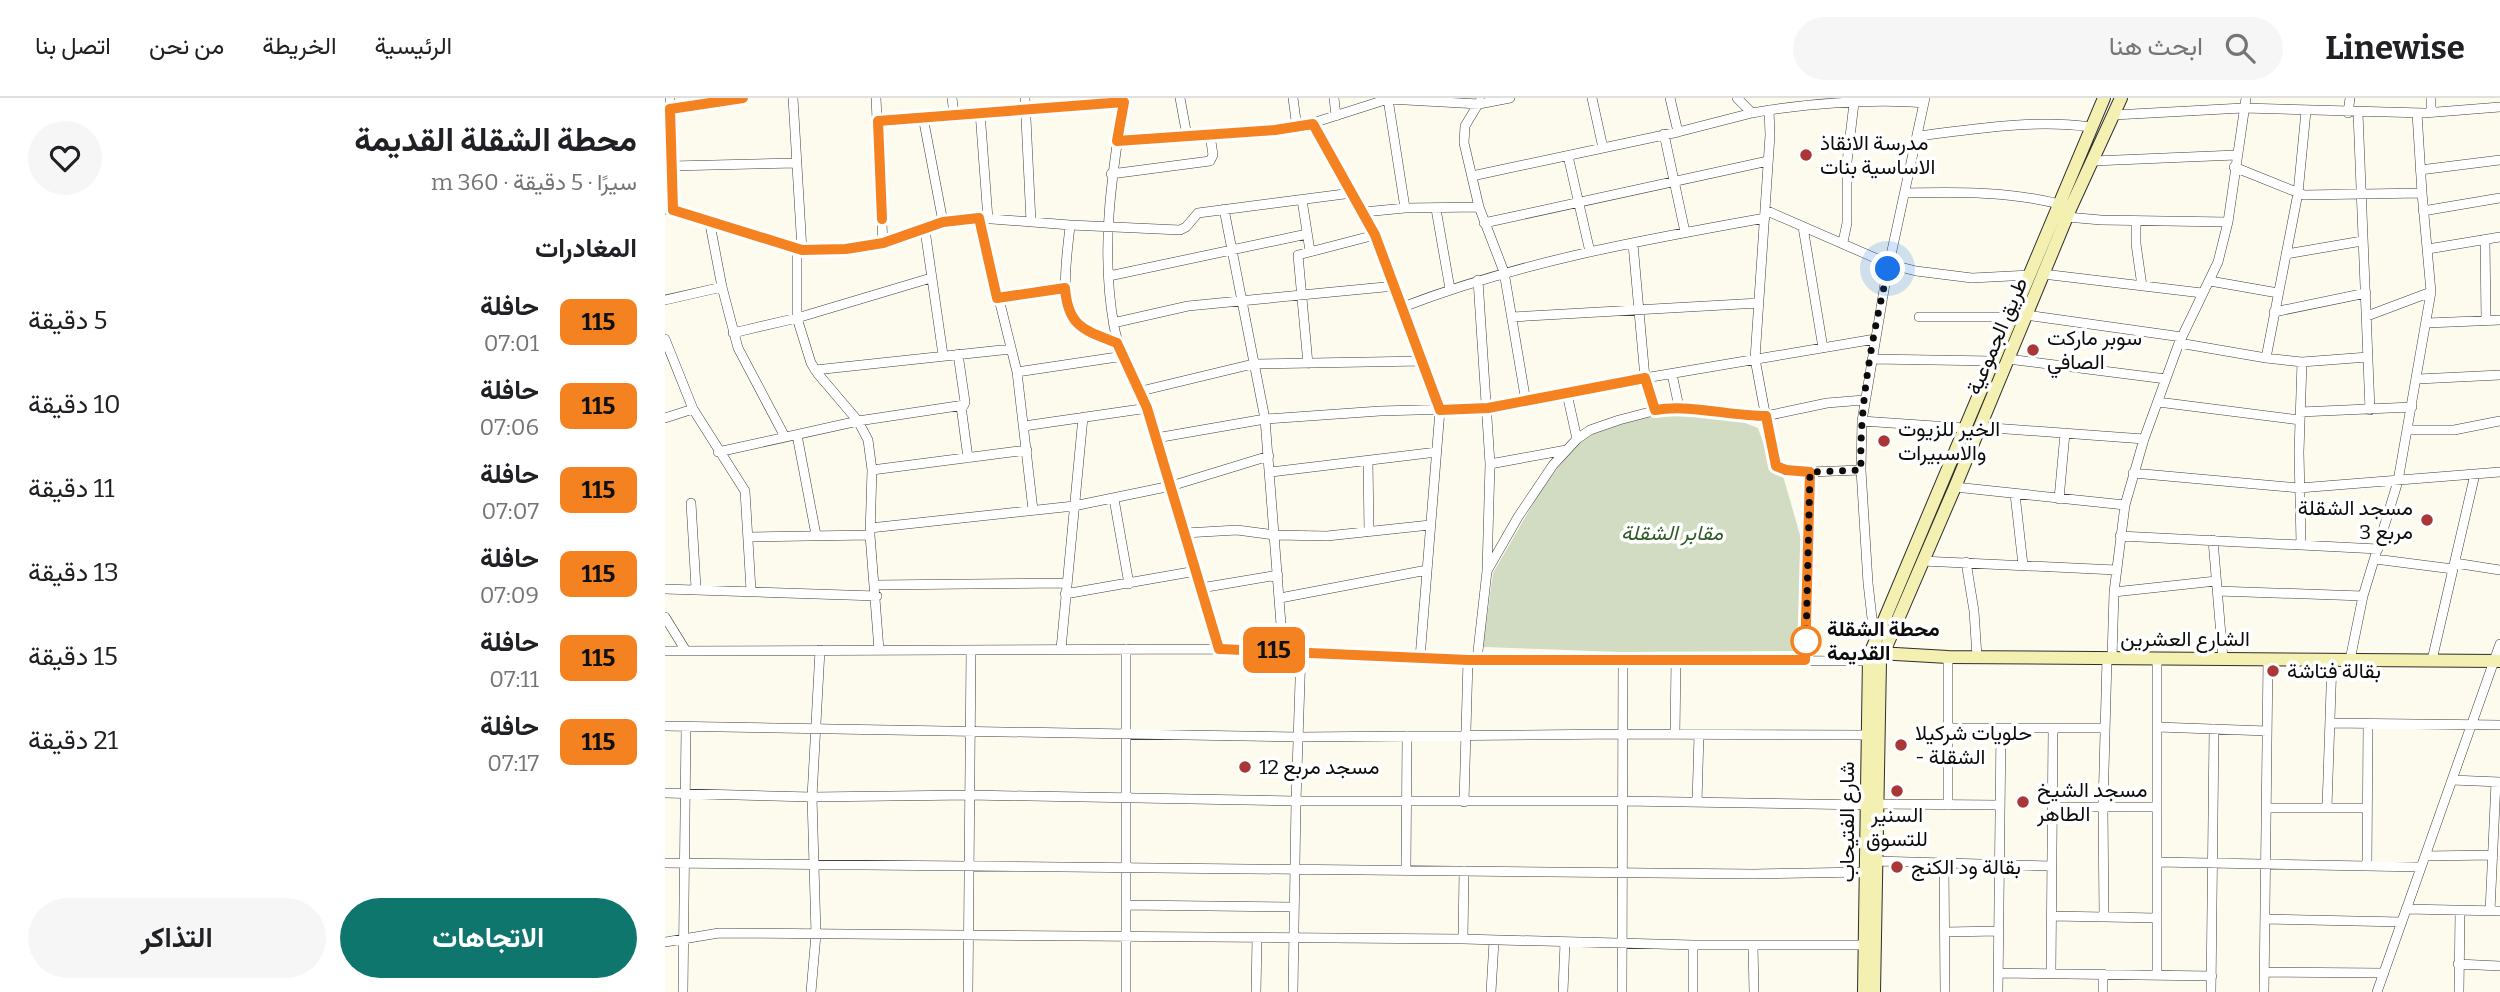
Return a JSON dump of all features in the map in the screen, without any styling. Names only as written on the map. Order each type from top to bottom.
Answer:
[{"type":"main road","name":"طريق الجموعية","points":[[2066,209],[2091,127],[2104,98]]},
{"type":"main road","name":"طريق الجموعية","points":[[1904,587],[1964,428],[2011,317],[2037,275],[2066,209],[2094,161],[2121,98]]},
{"type":"main road","name":"طريق الجموعية","points":[[1904,587],[1922,561],[1955,487],[2026,315],[2037,275]]},
{"type":"main road","points":[[1875,657],[1904,587]]},
{"type":"main road","name":"الشارع العشرين","points":[[1875,657],[2497,661]]},
{"type":"main road","name":"شارع الفتيحاب","points":[[1874,992],[1875,861],[1867,735],[1875,657]]},
{"type":"main road","name":"شارع الفتيحاب","points":[[1864,992],[1875,657]]},
{"type":"street","points":[[670,98],[667,109],[672,166],[669,210],[709,219],[799,250],[846,249],[883,243],[943,222],[984,218],[1180,230],[1198,213],[1352,193]]},
{"type":"street","points":[[667,109],[743,98]]},
{"type":"street","points":[[793,98],[799,250],[797,318],[815,370],[859,421],[868,440],[872,470],[870,531],[879,650]]},
{"type":"street","points":[[876,98],[883,243]]},
{"type":"street","points":[[952,98],[954,114]]},
{"type":"street","points":[[1025,98],[1031,222]]},
{"type":"street","points":[[1180,98],[1187,136]]},
{"type":"street","points":[[1293,98],[1297,128]]},
{"type":"street","points":[[1334,98],[1336,116]]},
{"type":"street","points":[[1117,141],[1297,128],[1394,99],[1481,101],[1510,98]]},
{"type":"street","points":[[1592,98],[1603,148]]},
{"type":"street","points":[[1669,98],[1678,132]]},
{"type":"street","points":[[1737,98],[1752,113]]},
{"type":"street","points":[[2104,916],[2105,728],[2114,592],[2125,505],[2144,439],[2180,340],[2218,262],[2228,222],[2246,98]]},
{"type":"street","points":[[2350,98],[2361,195],[2370,410]]},
{"type":"street","points":[[2431,98],[2431,113]]},
{"type":"street","points":[[1394,99],[1405,208]]},
{"type":"street","points":[[878,121],[1026,110],[1069,102],[1124,100],[1111,174],[1108,227],[1113,323],[1117,343],[1147,408],[1219,649]]},
{"type":"street","points":[[1481,101],[1465,126],[1463,137],[1483,223],[1504,272],[1526,402]]},
{"type":"street","points":[[1843,242],[1847,223],[1848,101]]},
{"type":"street","points":[[1472,176],[1678,132],[1769,110],[1779,103],[1924,101],[1889,264],[1861,421],[1861,470],[1868,583],[1873,627],[1884,635]]},
{"type":"street","points":[[2114,115],[2243,108],[2431,113],[2500,107]]},
{"type":"street","points":[[1769,110],[1770,135],[1755,359],[1776,466],[1786,470],[1810,472],[1861,470]]},
{"type":"street","points":[[2266,358],[2298,193],[2305,111]]},
{"type":"street","points":[[980,113],[984,218],[997,298],[1017,372],[1033,510]]},
{"type":"street","points":[[2350,660],[2364,596],[2398,481],[2431,292],[2417,113]]},
{"type":"street","points":[[923,117],[943,222]]},
{"type":"street","points":[[1918,136],[2027,123],[2091,127]]},
{"type":"street","points":[[1313,124],[1375,235],[1440,410],[1420,658]]},
{"type":"street","points":[[1664,134],[1685,232]]},
{"type":"street","points":[[1111,174],[1210,161],[1213,155],[1210,135]]},
{"type":"street","points":[[2094,161],[2236,155]]},
{"type":"street","points":[[1568,156],[1590,252]]},
{"type":"street","points":[[2420,170],[2500,160]]},
{"type":"street","points":[[1483,223],[1768,161]]},
{"type":"street","points":[[672,166],[796,163]]},
{"type":"street","points":[[2234,167],[2310,196],[2422,193]]},
{"type":"street","points":[[1905,193],[2009,194],[2066,209],[2136,221],[2228,222]]},
{"type":"street","points":[[2423,211],[2500,198]]},
{"type":"street","points":[[1302,200],[1310,251]]},
{"type":"street","points":[[1364,212],[1405,208],[1479,207]]},
{"type":"street","points":[[1224,209],[1265,419],[1283,650]]},
{"type":"street","points":[[1436,209],[1450,289]]},
{"type":"street","points":[[1403,307],[1504,272],[1765,214],[1843,242],[1863,254],[1889,264],[1916,271],[1972,278],[2037,275],[2202,293]]},
{"type":"street","points":[[709,219],[733,333],[785,437]]},
{"type":"street","points":[[2136,221],[2136,244],[2142,286]]},
{"type":"street","points":[[1069,225],[1065,288],[1066,301],[1073,320],[1079,327],[1117,343]]},
{"type":"street","points":[[1803,227],[1822,348]]},
{"type":"street","points":[[925,230],[943,355]]},
{"type":"street","points":[[1109,276],[1307,234]]},
{"type":"street","points":[[1308,364],[1297,257],[1300,253],[1375,235]]},
{"type":"street","points":[[2428,249],[2500,237]]},
{"type":"street","points":[[2485,239],[2486,320]]},
{"type":"street","points":[[2285,254],[2362,241]]},
{"type":"street","points":[[1633,243],[1645,378],[1655,410]]},
{"type":"street","points":[[733,333],[797,318],[931,278]]},
{"type":"street","points":[[1464,802],[1466,736],[1473,660],[1487,571],[1490,464],[1479,280]]},
{"type":"street","points":[[2210,281],[2277,293]]},
{"type":"street","points":[[665,300],[722,286]]},
{"type":"street","points":[[1113,323],[1188,306],[1241,299],[1395,286]]},
{"type":"street","points":[[997,298],[1065,288]]},
{"type":"street","points":[[2367,316],[2431,292]]},
{"type":"street","points":[[2274,312],[2365,293]]},
{"type":"street","points":[[1512,317],[1759,303]]},
{"type":"street","points":[[2026,315],[2180,340],[2266,358],[2302,362],[2368,357]]},
{"type":"street","points":[[1919,317],[2011,317]]},
{"type":"street","points":[[2427,323],[2500,320]]},
{"type":"street","points":[[1156,438],[1265,419],[1380,411],[1488,408],[1875,339]]},
{"type":"street","points":[[665,340],[693,408],[718,452],[745,491],[751,590]]},
{"type":"street","points":[[815,370],[1011,349]]},
{"type":"street","points":[[718,452],[859,421],[961,406],[965,402],[958,354]]},
{"type":"street","points":[[1017,372],[1124,356]]},
{"type":"street","points":[[1871,359],[1993,362]]},
{"type":"street","points":[[2008,359],[2166,379]]},
{"type":"street","points":[[1141,391],[1253,364],[1422,361]]},
{"type":"street","points":[[2301,544],[2299,488],[2302,362]]},
{"type":"street","points":[[1672,374],[1679,407]]},
{"type":"street","points":[[2417,379],[2500,375]]},
{"type":"street","points":[[1567,394],[1577,439]]},
{"type":"street","points":[[1487,571],[1518,517],[1553,465],[1577,439],[1590,430],[1655,410],[1679,407],[1739,416],[1766,416],[1827,403],[1864,400]]},
{"type":"street","points":[[2158,402],[2300,416],[2412,407]]},
{"type":"street","points":[[961,406],[968,458]]},
{"type":"street","points":[[665,418],[693,408]]},
{"type":"street","points":[[1024,426],[1147,408]]},
{"type":"street","points":[[1062,649],[1083,417]]},
{"type":"street","points":[[1861,421],[1964,428]]},
{"type":"street","points":[[2409,430],[2454,430],[2500,421]]},
{"type":"street","points":[[1979,427],[2144,439]]},
{"type":"street","points":[[2059,499],[2065,433]]},
{"type":"street","points":[[797,435],[816,535]]},
{"type":"street","points":[[872,470],[1027,450]]},
{"type":"street","points":[[1490,464],[1566,450]]},
{"type":"street","points":[[1271,472],[1437,452]]},
{"type":"street","points":[[749,537],[870,531],[1075,506],[1171,486],[1269,456]]},
{"type":"street","points":[[1368,461],[1369,532]]},
{"type":"street","points":[[1805,660],[1810,472]]},
{"type":"street","points":[[2133,473],[2299,488],[2500,472]]},
{"type":"street","points":[[2432,660],[2475,474]]},
{"type":"street","points":[[1955,487],[2125,505]]},
{"type":"street","points":[[2015,494],[2023,565]]},
{"type":"street","points":[[1114,499],[1129,584]]},
{"type":"street","points":[[691,503],[696,589]]},
{"type":"street","points":[[1185,533],[1231,530],[1275,535],[1327,536],[1430,525]]},
{"type":"street","points":[[2120,536],[2378,549]]},
{"type":"street","points":[[2213,540],[2223,659]]},
{"type":"street","points":[[2375,559],[2500,570]]},
{"type":"street","points":[[1922,561],[2116,570]]},
{"type":"street","points":[[1966,562],[1974,611],[1977,657]]},
{"type":"street","points":[[1280,598],[1427,570]]},
{"type":"street","points":[[1065,594],[1196,571]]},
{"type":"street","points":[[1201,588],[1278,575]]},
{"type":"street","points":[[875,586],[1066,583]]},
{"type":"street","points":[[2114,592],[2216,586],[2364,596]]},
{"type":"street","points":[[665,589],[877,596]]},
{"type":"street","points":[[665,617],[686,650]]},
{"type":"street","points":[[2377,992],[2471,725],[2497,661],[2500,644]]},
{"type":"street","points":[[1126,649],[1126,992]]},
{"type":"street","points":[[665,651],[1219,649],[1473,660],[1805,660],[1875,657]]},
{"type":"street","points":[[811,992],[816,934],[813,797],[820,650]]},
{"type":"street","points":[[968,992],[971,650]]},
{"type":"street","points":[[1293,992],[1301,651]]},
{"type":"street","points":[[1948,657],[1948,805]]},
{"type":"street","points":[[2157,658],[2157,975]]},
{"type":"street","points":[[1622,992],[1623,659]]},
{"type":"street","points":[[1675,734],[1676,659]]},
{"type":"street","points":[[2265,992],[2268,659]]},
{"type":"street","points":[[2327,807],[2332,660]]},
{"type":"street","points":[[2330,723],[2500,725]]},
{"type":"street","points":[[2367,866],[2368,724]]},
{"type":"street","points":[[665,726],[1298,737],[1867,735]]},
{"type":"street","points":[[683,992],[686,727]]},
{"type":"street","points":[[2157,727],[2267,731]]},
{"type":"street","points":[[1949,728],[2105,728]]},
{"type":"street","points":[[1998,992],[2001,728]]},
{"type":"street","points":[[2051,974],[2053,728]]},
{"type":"street","points":[[2211,992],[2214,729]]},
{"type":"street","points":[[1697,802],[1699,735]]},
{"type":"street","points":[[1406,870],[1407,736]]},
{"type":"street","points":[[2406,909],[2495,911],[2493,855],[2498,782],[2452,780]]},
{"type":"street","points":[[665,793],[813,797],[969,795],[1296,802],[1622,801],[2000,805]]},
{"type":"street","points":[[2053,807],[2157,807]]},
{"type":"street","points":[[2266,808],[2367,808]]},
{"type":"street","points":[[2425,856],[2493,855]]},
{"type":"street","points":[[1875,861],[2052,866]]},
{"type":"street","points":[[2157,862],[2421,867]]},
{"type":"street","points":[[665,863],[1753,874],[1866,872]]},
{"type":"street","points":[[1944,863],[1945,992]]},
{"type":"street","points":[[1463,939],[1464,871]]},
{"type":"street","points":[[1126,905],[1294,907]]},
{"type":"street","points":[[2459,992],[2460,911]]},
{"type":"street","points":[[2052,916],[2157,918]]},
{"type":"street","points":[[2265,919],[2402,922]]},
{"type":"street","points":[[1945,932],[1999,932]]},
{"type":"street","points":[[665,942],[719,933],[1865,945]]},
{"type":"street","points":[[1256,992],[1257,938]]},
{"type":"street","points":[[1491,992],[1494,941]]},
{"type":"street","points":[[1563,992],[1565,942]]},
{"type":"street","points":[[1693,945],[1693,992]]},
{"type":"street","points":[[1753,945],[1754,992]]},
{"type":"street","points":[[2458,964],[2500,965]]},
{"type":"street","points":[[2265,972],[2384,973]]},
{"type":"street","points":[[1998,973],[2211,976]]},
{"type":"street","points":[[2103,974],[2103,992]]},
{"type":"green space","name":"مقابر الشقلة","points":[[1672,407],[1722,414],[1758,428],[1772,468],[1783,476],[1806,556],[1795,651],[1621,652],[1483,647],[1493,573],[1544,485],[1582,438]]},
{"type":"bus line","name":"115","points":[[743,98],[670,109],[673,210],[802,250],[846,249],[883,243],[943,222],[979,218],[997,298],[1065,288],[1069,311],[1079,327],[1117,343],[1147,408],[1219,649],[1468,660],[1805,660],[1810,472],[1786,470],[1776,466],[1766,416],[1739,416],[1679,407],[1655,410],[1645,378],[1488,408],[1440,410],[1375,235],[1313,124],[1275,130],[1117,141],[1124,102],[878,121],[882,219]]},
{"type":"place","name":"مدرسة الانقاذ الاساسية بنات","points":[[1806,155]]},
{"type":"place","name":"سوبر ماركت الصافي","points":[[2033,350]]},
{"type":"place","name":"الخير للزيوت والاسبيرات","points":[[1884,441]]},
{"type":"place","name":"مسجد الشقلة مربع 3","points":[[2427,520]]},
{"type":"place","name":"محطة الشقلة القديمة","points":[[1806,641]]},
{"type":"place","name":"بقالة فتاشة","points":[[2273,671]]},
{"type":"place","name":"حلويات شركيلا - الشقلة","points":[[1901,745]]},
{"type":"place","name":"مسجد مربع 12","points":[[1245,767]]},
{"type":"place","name":"السنير للتسوق","points":[[1897,791]]},
{"type":"place","name":"مسجد الشيخ الطاهر","points":[[2023,802]]},
{"type":"place","name":"بقالة ود الكنج","points":[[1897,867]]},
{"type":"route","points":[[1806,641],[1810,472],[1861,470],[1861,421],[1888,269]]}]
